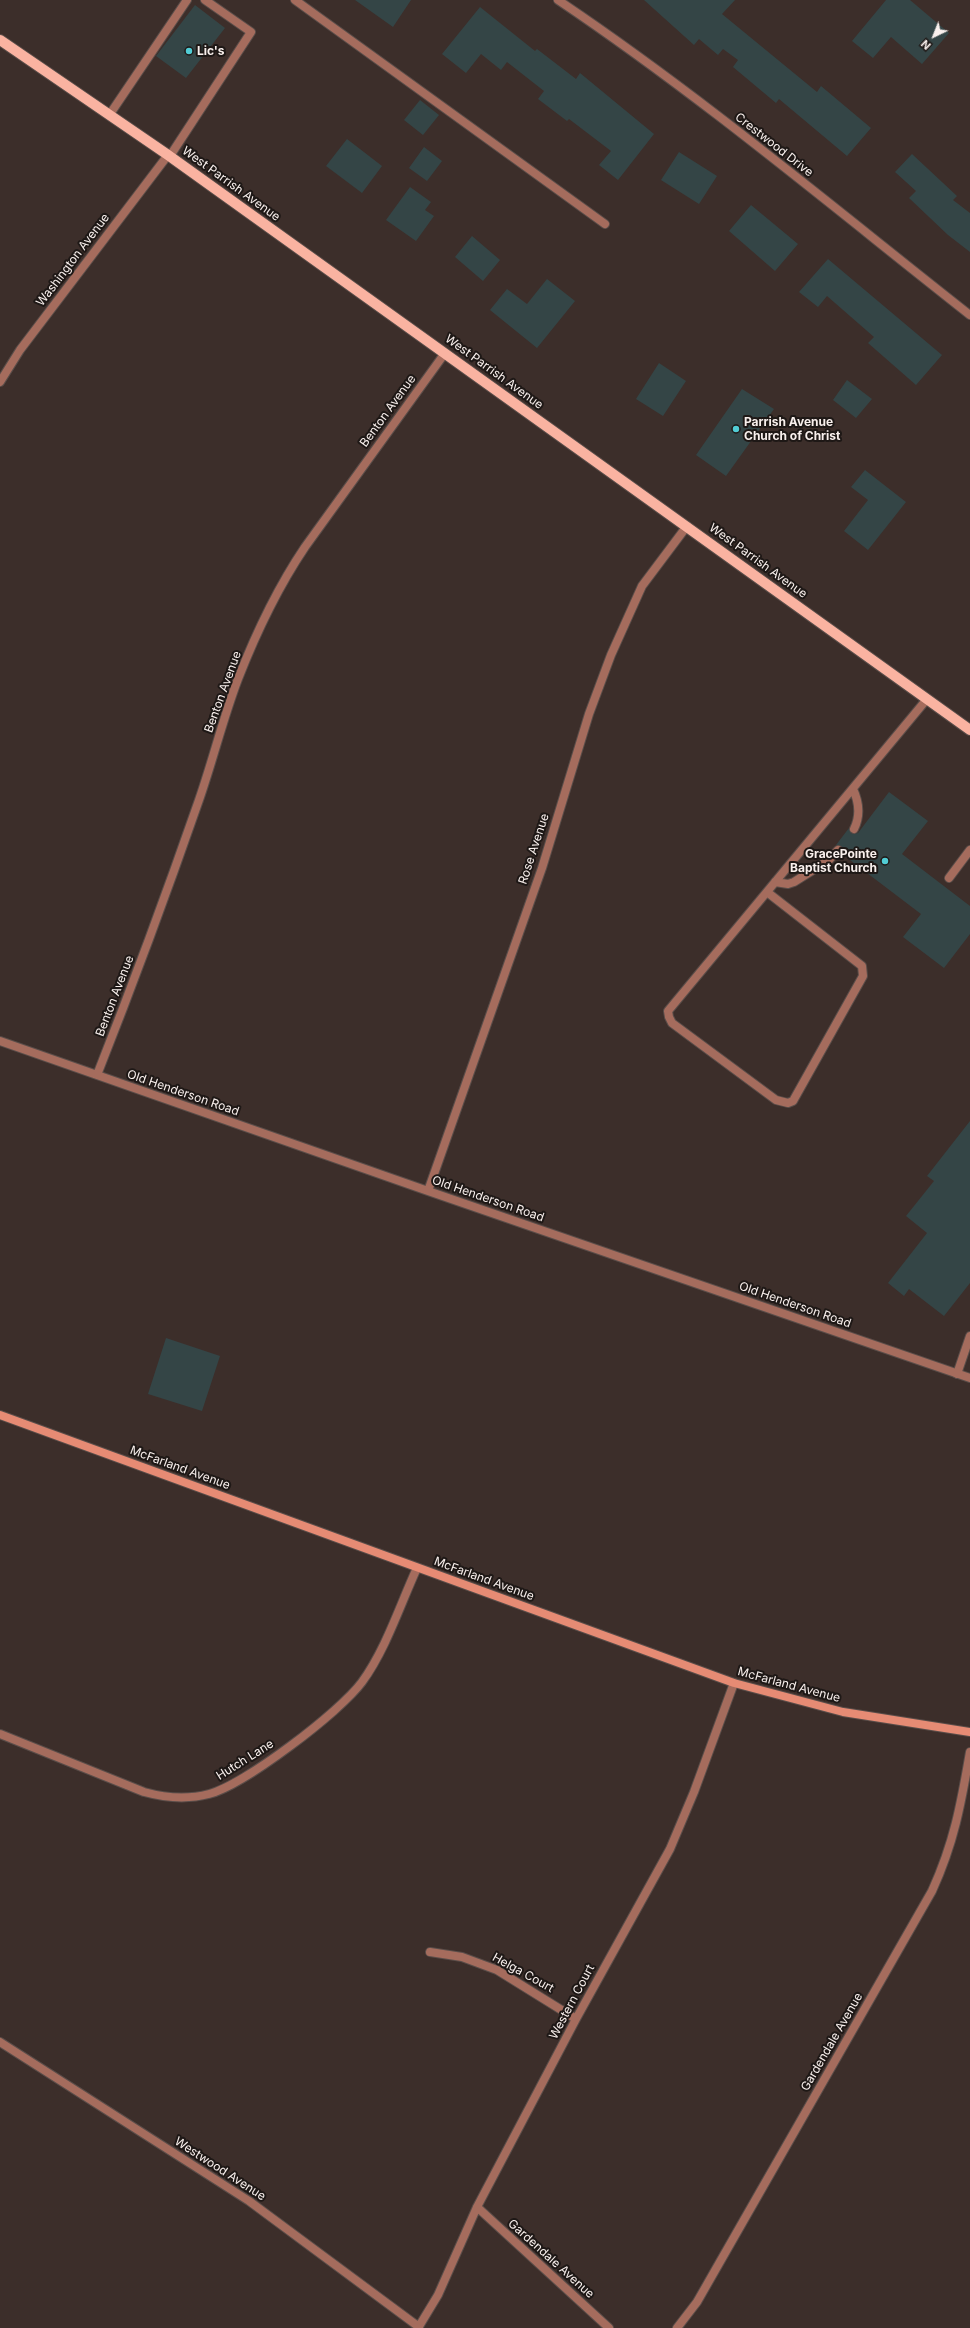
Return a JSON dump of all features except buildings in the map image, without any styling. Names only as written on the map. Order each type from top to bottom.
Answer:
[{"type":"main road","name":"West Parrish Avenue","points":[[0,40],[110,114],[970,730]]},
{"type":"street","points":[[110,114],[187,0]]},
{"type":"street","name":"Washington Avenue","points":[[0,382],[20,350],[169,156],[251,32],[205,0]]},
{"type":"street","points":[[295,0],[605,224]]},
{"type":"street","name":"Crestwood Drive","points":[[558,0],[606,32],[735,130],[970,315]]},
{"type":"street","name":"Benton Avenue","points":[[97,1075],[155,926],[200,798],[238,679],[262,625],[289,572],[305,546],[445,353]]},
{"type":"street","name":"Rose Avenue","points":[[428,1191],[542,868],[589,714],[611,655],[642,586],[687,526]]},
{"type":"street","points":[[767,892],[862,966],[864,971],[863,976],[793,1101],[788,1103],[776,1100],[672,1023],[668,1011],[927,699]]},
{"type":"street","points":[[853,789],[858,800],[859,811],[854,829]]},
{"type":"street","points":[[775,882],[794,882],[829,860],[838,850]]},
{"type":"street","points":[[949,878],[970,850]]},
{"type":"street","name":"Old Henderson Road","points":[[0,1040],[428,1191],[970,1378]]},
{"type":"street","points":[[957,1374],[970,1336]]},
{"type":"street","name":"McFarland Avenue","points":[[0,1415],[734,1683],[843,1712],[970,1732]]},
{"type":"street","name":"Hutch Lane","points":[[0,1734],[144,1792],[167,1798],[190,1798],[211,1794],[230,1786],[267,1763],[347,1700],[374,1662],[417,1568]]},
{"type":"street","name":"Western Court","points":[[419,2328],[438,2295],[477,2207],[576,2019],[670,1849],[694,1792],[734,1683]]},
{"type":"street","name":"Gardendale Avenue","points":[[677,2328],[697,2302],[932,1891],[943,1868],[958,1822],[970,1752]]},
{"type":"street","name":"Helga Court","points":[[430,1952],[462,1956],[497,1970],[576,2019]]},
{"type":"street","name":"Westwood Avenue","points":[[0,2042],[249,2201],[419,2328]]},
{"type":"street","name":"Gardendale Avenue","points":[[477,2207],[609,2328]]},
{"type":"place","name":"Lic's","points":[[189,51]]},
{"type":"place","name":"Parrish Avenue Church of Christ","points":[[736,429]]},
{"type":"place","name":"GracePointe Baptist Church","points":[[885,861]]}]
